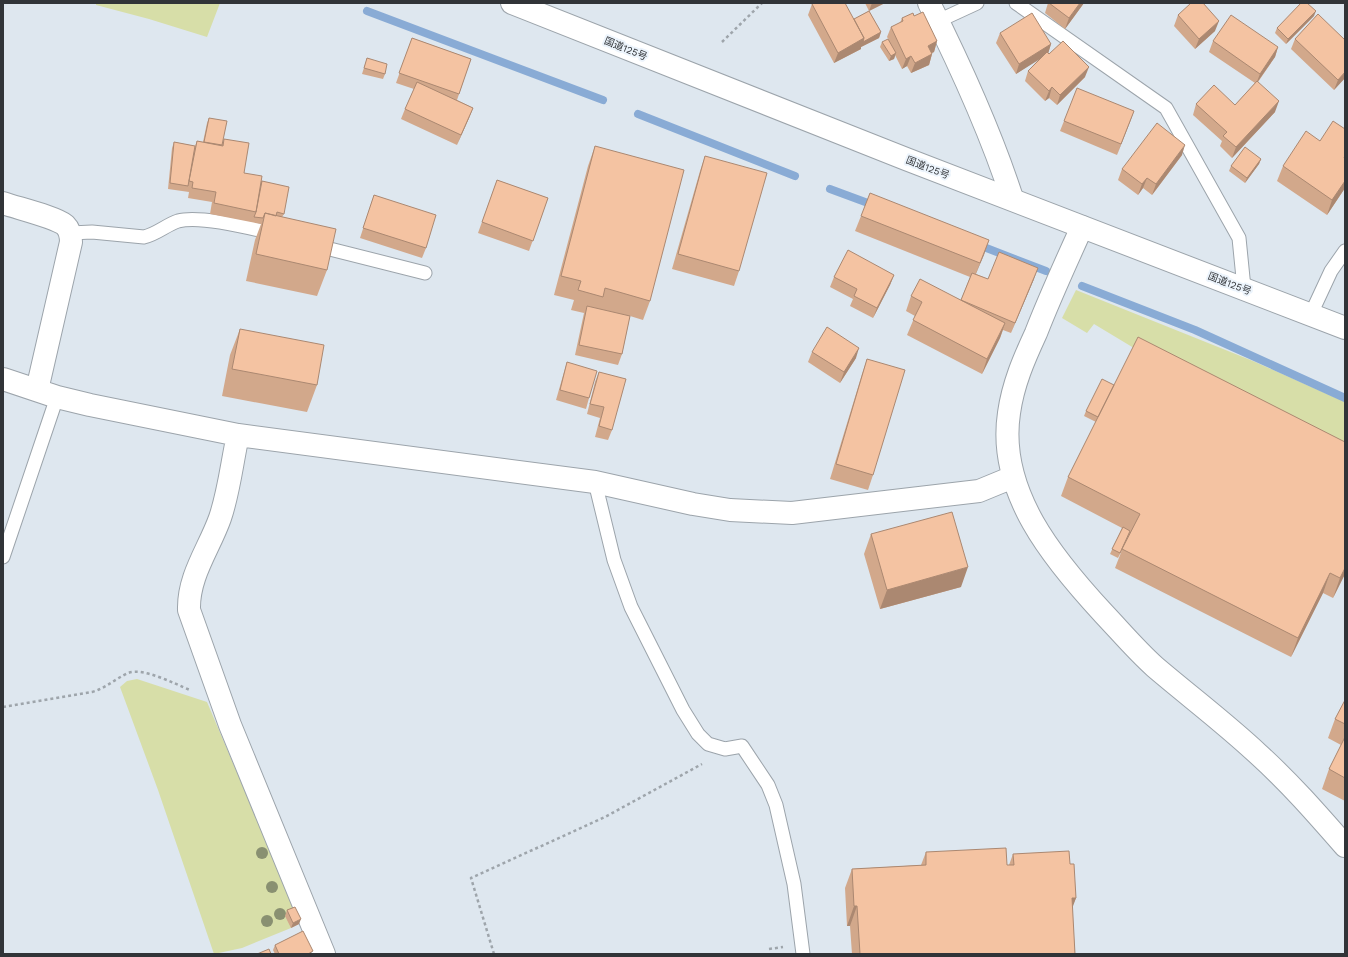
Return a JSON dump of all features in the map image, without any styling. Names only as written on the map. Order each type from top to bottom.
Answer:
[{"type":"main road","name":"国道125号","points":[[512,3],[544,9],[906,159],[1012,198],[1082,227],[1345,328]]},
{"type":"main road","points":[[933,12],[955,55],[986,124],[1012,198]]},
{"type":"main road","points":[[3,203],[64,225],[71,234],[47,393]]},
{"type":"main road","points":[[1082,227],[1016,377],[1009,414],[1008,437],[1013,477],[1021,499],[1052,554],[1083,591],[1154,666],[1263,758],[1304,798],[1345,846]]},
{"type":"main road","points":[[3,379],[90,405],[238,435],[595,482],[693,504],[730,510],[792,513],[979,491],[1013,477]]},
{"type":"main road","points":[[238,435],[220,518],[194,574],[188,595],[189,610],[221,701],[324,954]]},
{"type":"lane","points":[[933,12],[977,3]]},
{"type":"lane","points":[[1016,3],[1166,108],[1239,238],[1244,288]]},
{"type":"lane","points":[[71,234],[92,232],[144,237],[153,235],[176,222],[187,220],[222,223],[288,238]]},
{"type":"lane","points":[[303,242],[425,273]]},
{"type":"lane","points":[[1311,314],[1331,271],[1345,250]]},
{"type":"lane","points":[[3,557],[47,393]]},
{"type":"lane","points":[[595,482],[614,560],[631,607],[683,710],[698,734],[708,744],[725,749],[742,746],[768,785],[784,835],[793,879],[803,954]]},
{"type":"path","points":[[722,42],[762,3]]},
{"type":"path","points":[[3,707],[104,689],[123,676],[136,671],[221,701]]},
{"type":"path","points":[[494,954],[471,878],[605,817],[681,776]]},
{"type":"green space","points":[[96,3],[220,3],[207,37],[149,19],[96,5]]},
{"type":"green space","points":[[1076,290],[1253,361],[1345,402],[1345,461],[1182,377],[1094,324],[1087,333],[1062,318]]},
{"type":"green space","points":[[137,679],[207,702],[296,911],[291,928],[242,948],[214,954],[158,790],[120,687],[127,681]]},
{"type":"building","points":[[845,3],[864,38],[838,53],[812,4]]},
{"type":"building","points":[[1049,3],[1080,3],[1069,18]]},
{"type":"building","points":[[1191,3],[1203,3],[1219,21],[1199,39],[1178,15]]},
{"type":"building","points":[[1301,3],[1307,3],[1316,11],[1288,39],[1277,28]]},
{"type":"building","points":[[869,11],[881,32],[863,42],[864,38],[854,19]]},
{"type":"building","points":[[923,12],[937,41],[928,46],[932,54],[915,63],[911,56],[906,59],[891,27],[903,21],[902,18],[913,13],[914,16]]},
{"type":"building","points":[[1032,13],[1051,44],[1019,64],[1000,33]]},
{"type":"building","points":[[1318,14],[1345,40],[1345,72],[1338,80],[1295,39]]},
{"type":"building","points":[[1231,15],[1278,47],[1260,74],[1213,41]]},
{"type":"building","points":[[412,38],[471,59],[459,94],[399,73]]},
{"type":"building","points":[[888,39],[896,53],[891,56],[882,42]]},
{"type":"building","points":[[1063,41],[1089,67],[1060,95],[1052,87],[1049,91],[1028,71],[1047,52],[1049,54]]},
{"type":"building","points":[[367,58],[387,64],[385,74],[364,68]]},
{"type":"building","points":[[1257,81],[1279,101],[1236,147],[1223,136],[1227,132],[1196,104],[1214,85],[1235,105]]},
{"type":"building","points":[[417,82],[473,108],[461,135],[405,109]]},
{"type":"building","points":[[1077,88],[1134,111],[1121,144],[1064,121]]},
{"type":"building","points":[[209,118],[227,121],[222,145],[204,142]]},
{"type":"building","points":[[1333,121],[1345,129],[1345,181],[1332,200],[1283,166],[1306,131],[1320,141]]},
{"type":"building","points":[[1157,123],[1185,145],[1156,184],[1147,178],[1142,184],[1122,169]]},
{"type":"building","points":[[224,139],[249,143],[244,173],[262,176],[256,212],[214,203],[216,192],[192,188],[193,182],[189,181],[197,141],[223,146]]},
{"type":"building","points":[[174,142],[195,146],[188,186],[170,183]]},
{"type":"building","points":[[595,146],[684,170],[650,301],[605,288],[603,297],[578,290],[581,281],[561,276]]},
{"type":"building","points":[[1245,147],[1261,159],[1247,178],[1231,166]]},
{"type":"building","points":[[705,156],[767,173],[739,271],[678,254]]},
{"type":"building","points":[[497,180],[548,198],[533,241],[482,222]]},
{"type":"building","points":[[262,181],[289,187],[284,214],[277,212],[276,216],[265,213],[263,218],[254,217]]},
{"type":"building","points":[[870,193],[989,240],[980,263],[861,216]]},
{"type":"building","points":[[374,195],[436,215],[426,248],[363,228]]},
{"type":"building","points":[[265,213],[336,229],[327,270],[256,254]]},
{"type":"building","points":[[848,250],[894,275],[877,308],[854,296],[857,289],[834,277]]},
{"type":"building","points":[[999,252],[1038,268],[1015,323],[961,300],[972,273],[988,279]]},
{"type":"building","points":[[920,279],[1005,323],[987,359],[913,320],[922,302],[911,296]]},
{"type":"building","points":[[587,306],[630,316],[622,354],[579,345]]},
{"type":"building","points":[[827,327],[859,348],[844,372],[812,352]]},
{"type":"building","points":[[240,329],[324,345],[317,385],[232,369]]},
{"type":"building","points":[[1138,337],[1345,442],[1345,568],[1340,578],[1330,573],[1298,638],[1122,549],[1140,514],[1068,477]]},
{"type":"building","points":[[867,359],[905,370],[873,475],[836,464]]},
{"type":"building","points":[[567,362],[597,371],[589,398],[560,390]]},
{"type":"building","points":[[599,372],[626,379],[612,430],[599,426],[604,407],[590,404]]},
{"type":"building","points":[[1102,379],[1114,385],[1098,417],[1086,411]]},
{"type":"building","points":[[952,512],[968,567],[887,590],[871,534]]},
{"type":"building","points":[[1123,527],[1130,531],[1120,553],[1112,549]]},
{"type":"building","points":[[1345,700],[1345,724],[1335,719]]},
{"type":"building","points":[[1345,737],[1345,778],[1329,769]]},
{"type":"building","points":[[1006,848],[1007,865],[1014,865],[1013,854],[1069,851],[1070,864],[1074,864],[1076,898],[1072,898],[1075,954],[860,954],[857,906],[854,906],[852,869],[926,865],[926,852]]},
{"type":"building","points":[[295,907],[301,919],[293,923],[287,910]]},
{"type":"building","points":[[303,931],[313,951],[308,954],[279,954],[275,945]]},
{"type":"building","points":[[269,949],[271,954],[257,954]]},
{"type":"waterway","points":[[367,11],[603,100]]},
{"type":"waterway","points":[[638,114],[795,176]]},
{"type":"waterway","points":[[830,189],[876,206]]},
{"type":"waterway","points":[[976,244],[1046,271]]},
{"type":"waterway","points":[[1082,286],[1195,330],[1345,398]]}]
